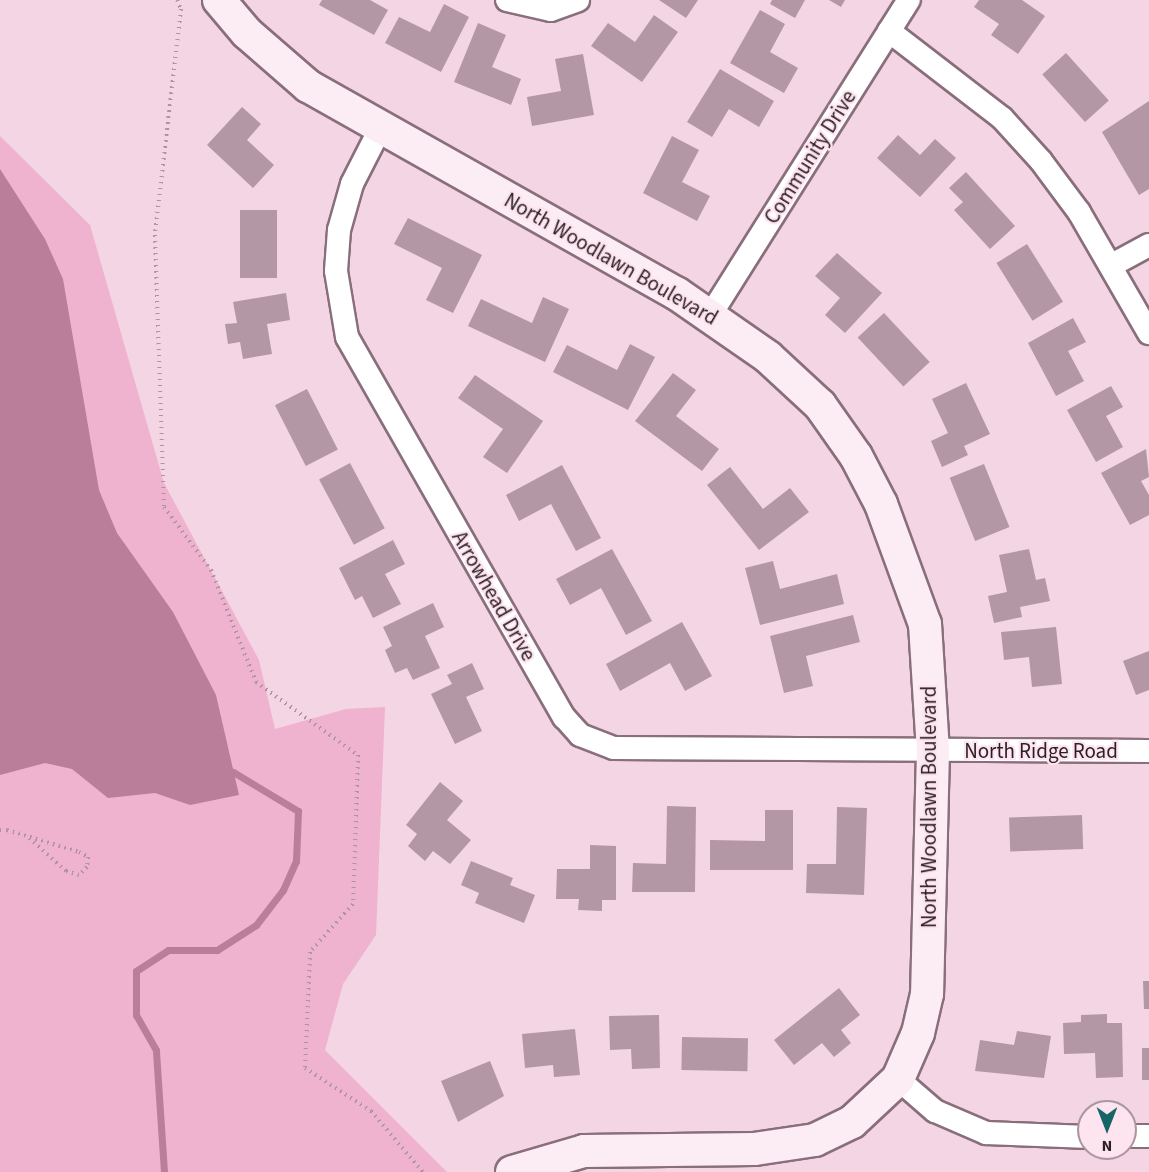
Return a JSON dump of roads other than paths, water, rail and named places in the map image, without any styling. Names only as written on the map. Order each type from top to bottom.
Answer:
[{"type":"street","name":"North Woodlawn Boulevard","points":[[219,0],[283,67],[711,314],[820,405],[837,425],[881,504],[925,624],[933,751],[927,994],[918,1033],[898,1079],[852,1122],[815,1140],[754,1149],[584,1152],[512,1172]]},
{"type":"street","points":[[507,0],[551,10],[578,0]]},
{"type":"street","name":"Community Drive","points":[[711,314],[909,0]]},
{"type":"street","points":[[889,31],[1002,118],[1073,203],[1112,265],[1149,333]]},
{"type":"street","name":"Arrowhead Drive","points":[[382,125],[352,184],[339,230],[336,271],[346,338],[571,727],[590,742],[614,748],[933,751]]},
{"type":"street","points":[[1112,265],[1149,245]]},
{"type":"street","name":"North Ridge Road","points":[[933,751],[1149,751]]},
{"type":"street","points":[[898,1079],[935,1111],[986,1133],[1077,1137]]},
{"type":"waterway","points":[[164,1172],[156,1050],[136,1015],[136,971],[168,950],[217,950],[256,925],[283,890],[296,861],[298,811],[233,772]]}]
